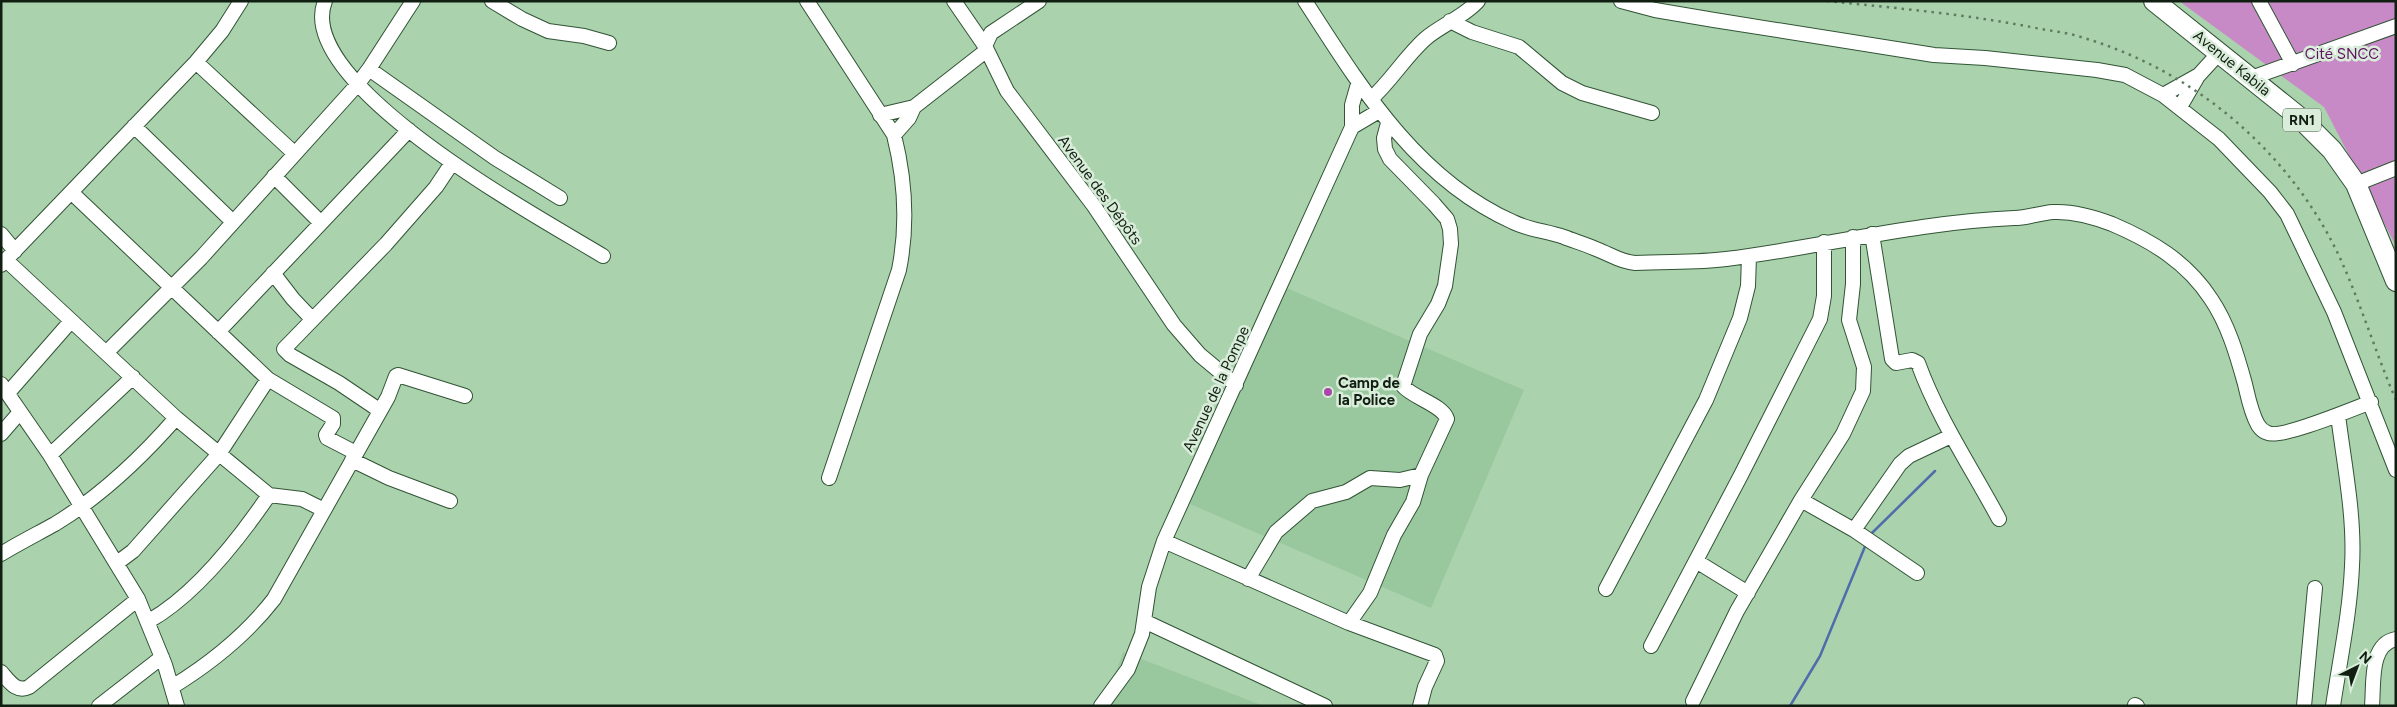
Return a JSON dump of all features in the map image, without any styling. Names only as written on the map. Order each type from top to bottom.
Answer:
[{"type":"highway","name":"Avenue Kabila","points":[[2154,1],[2299,117],[2332,150],[2356,184],[2396,281]]},
{"type":"street","points":[[7,258],[196,62],[222,31],[241,1]]},
{"type":"street","points":[[325,1],[321,15],[324,33],[345,71],[357,85],[409,130],[452,163],[603,256]]},
{"type":"street","points":[[107,352],[233,222],[357,85],[370,69],[413,1]]},
{"type":"street","points":[[492,1],[522,19],[548,31],[584,36],[609,43]]},
{"type":"street","points":[[806,1],[894,135],[899,154],[904,196],[904,246],[894,288],[829,478]]},
{"type":"street","name":"Avenue des Dépôts","points":[[954,1],[985,41],[1008,91],[1094,206],[1174,324],[1200,355],[1236,385]]},
{"type":"street","points":[[894,135],[909,118],[914,107],[985,41],[1039,1]]},
{"type":"street","points":[[1305,1],[1358,84],[1388,123],[1446,180],[1472,199],[1514,223],[1598,249],[1624,262],[1705,261],[1749,256],[1872,234],[2052,212],[2084,215],[2110,223],[2165,251],[2190,271],[2212,300],[2238,357],[2258,425],[2265,432],[2271,435],[2280,433],[2338,415],[2371,402]]},
{"type":"street","points":[[1371,99],[1386,86],[1421,42],[1478,1]]},
{"type":"street","points":[[1620,1],[1684,15],[1924,54],[2097,70],[2125,76],[2163,95],[2229,149],[2270,192],[2287,214],[2334,312],[2371,402],[2396,470]]},
{"type":"street","points":[[2259,1],[2293,64]]},
{"type":"street","points":[[1450,21],[1472,32],[1519,47],[1562,83],[1576,90],[1652,113]]},
{"type":"street","points":[[2250,78],[2394,28]]},
{"type":"street","points":[[2180,107],[2198,76],[2219,53]]},
{"type":"street","points":[[196,62],[294,153]]},
{"type":"street","points":[[370,69],[495,158],[560,198]]},
{"type":"street","points":[[2163,95],[2198,76]]},
{"type":"street","name":"Avenue de la Pompe","points":[[1101,706],[1128,668],[1142,634],[1149,587],[1164,541],[1352,127],[1352,105],[1358,84]]},
{"type":"street","points":[[880,115],[914,107]]},
{"type":"street","points":[[1352,127],[1379,112]]},
{"type":"street","points":[[1349,623],[1370,593],[1394,535],[1413,502],[1421,475],[1447,419],[1441,410],[1405,389],[1403,382],[1420,334],[1438,304],[1445,286],[1450,228],[1446,219],[1434,204],[1390,158],[1385,149],[1384,138],[1388,123]]},
{"type":"street","points":[[134,126],[233,222]]},
{"type":"street","points":[[218,332],[409,130]]},
{"type":"street","points":[[378,410],[339,382],[286,352],[285,346],[328,306],[386,244],[436,187],[452,163]]},
{"type":"street","points":[[2356,184],[2396,168]]},
{"type":"street","points":[[274,176],[320,222]]},
{"type":"street","points":[[71,192],[268,379],[333,418],[333,424],[326,437],[388,478],[450,501]]},
{"type":"street","points":[[1,234],[7,258],[176,418],[269,495],[302,499],[324,510]]},
{"type":"street","points":[[1872,234],[1892,359],[1896,363],[1912,360],[1918,363],[1925,383],[1951,436],[1999,519]]},
{"type":"street","points":[[1693,700],[1730,625],[1801,500],[1843,434],[1863,391],[1864,367],[1849,320],[1853,284],[1853,237]]},
{"type":"street","points":[[1651,646],[1820,319],[1824,296],[1824,242]]},
{"type":"street","points":[[1606,589],[1706,400],[1740,318],[1748,286],[1749,256]]},
{"type":"street","points":[[273,273],[293,299],[312,319]]},
{"type":"street","points":[[71,320],[4,389],[50,455],[138,599],[149,621],[177,706]]},
{"type":"street","points":[[172,687],[207,664],[260,617],[285,583],[398,375],[465,396]]},
{"type":"street","points":[[50,455],[133,377]]},
{"type":"street","points":[[117,563],[133,551],[150,533],[219,454],[268,379]]},
{"type":"street","points":[[1,434],[20,412]]},
{"type":"street","points":[[2334,706],[2348,612],[2352,565],[2347,483],[2338,415]]},
{"type":"street","points":[[1,554],[55,524],[81,506],[135,460],[176,418]]},
{"type":"street","points":[[1854,530],[1900,464],[1910,456],[1951,436]]},
{"type":"street","points":[[1248,579],[1276,532],[1312,501],[1346,492],[1370,478],[1400,480],[1421,475]]},
{"type":"street","points":[[149,621],[162,614],[188,592],[239,536],[269,495]]},
{"type":"street","points":[[1801,500],[1854,530],[1917,573]]},
{"type":"street","points":[[1164,541],[1349,623],[1435,655],[1437,661],[1425,687],[1420,706]]},
{"type":"street","points":[[1696,560],[1748,593]]},
{"type":"street","points":[[2304,706],[2315,588]]},
{"type":"street","points":[[1,672],[16,688],[29,687],[138,599]]},
{"type":"street","points":[[1144,621],[1324,706]]},
{"type":"street","points":[[2372,706],[2378,652],[2384,643],[2396,638]]},
{"type":"street","points":[[99,706],[162,657]]},
{"type":"shaded area","points":[[1282,286],[1524,390],[1431,608],[1190,504]]},
{"type":"shaded area","points":[[1123,652],[1264,706],[1104,706]]},
{"type":"green space","name":"Cité SNCC","points":[[2179,1],[2396,1],[2396,246],[2324,107]]},
{"type":"waterway","points":[[1871,534],[1935,471]]},
{"type":"waterway","points":[[1790,706],[1820,656],[1866,544]]},
{"type":"railway","points":[[1827,1],[1955,15],[2071,34],[2125,53],[2164,72],[2201,94],[2235,121],[2267,151],[2295,184],[2319,220],[2348,275],[2396,400]]},
{"type":"place","name":"Camp de la Police","points":[[1328,392]]}]
